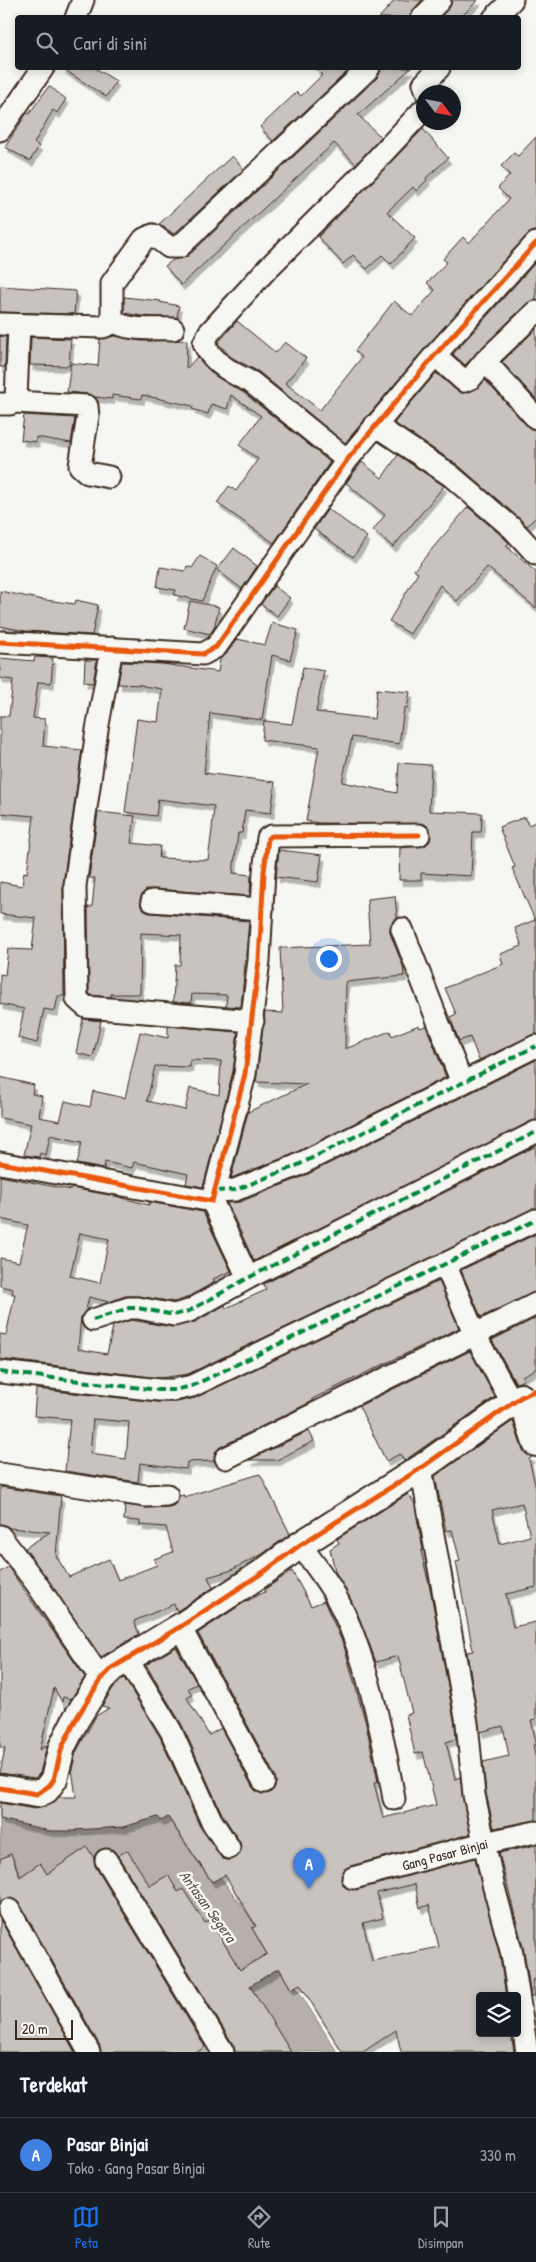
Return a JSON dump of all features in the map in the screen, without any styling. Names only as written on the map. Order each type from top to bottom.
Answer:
[{"type":"street","points":[[77,15],[83,0]]},
{"type":"street","points":[[425,15],[440,0]]},
{"type":"street","points":[[497,15],[512,0]]},
{"type":"street","points":[[0,130],[42,70]]},
{"type":"street","points":[[173,328],[129,327],[112,320],[112,283],[144,239],[153,235],[169,248],[179,247],[367,70]]},
{"type":"street","points":[[424,85],[437,70]]},
{"type":"street","points":[[347,460],[251,382],[235,375],[207,351],[204,343],[209,333],[267,269],[365,172],[416,118]]},
{"type":"street","points":[[0,642],[203,654],[216,647],[347,460],[374,425],[536,243]]},
{"type":"street","points":[[435,355],[464,381],[471,378],[485,361],[536,312]]},
{"type":"street","points":[[7,403],[17,396],[10,324],[103,327],[115,322]]},
{"type":"street","points":[[485,361],[536,418]]},
{"type":"street","points":[[7,403],[87,406],[88,416],[80,466],[88,473],[109,477]]},
{"type":"street","points":[[374,425],[450,475],[512,528],[536,554]]},
{"type":"street","points":[[112,648],[97,730],[75,886],[77,999],[86,1007],[253,1021]]},
{"type":"street","points":[[248,1278],[214,1196],[245,1074],[253,1021],[266,842],[272,836],[419,835]]},
{"type":"street","points":[[152,901],[262,909]]},
{"type":"street","points":[[402,929],[462,1083]]},
{"type":"street","points":[[0,1163],[214,1196],[235,1190],[296,1166],[536,1046]]},
{"type":"street","points":[[93,1320],[129,1308],[174,1315],[181,1314],[536,1132]]},
{"type":"street","points":[[0,1372],[159,1390],[174,1390],[192,1386],[536,1220]]},
{"type":"street","points":[[445,1264],[475,1335],[523,1397],[536,1443]]},
{"type":"street","points":[[226,1458],[536,1304]]},
{"type":"street","points":[[0,1788],[37,1794],[50,1785],[62,1747],[76,1719],[101,1679],[112,1668],[180,1627],[265,1571],[300,1545],[421,1468],[523,1397]]},
{"type":"street","points":[[421,1468],[467,1723],[474,1795],[493,1884],[512,1954],[527,2052]]},
{"type":"street","points":[[0,1474],[146,1496],[167,1495]]},
{"type":"street","points":[[0,1536],[36,1583],[101,1679]]},
{"type":"street","points":[[300,1545],[334,1593],[355,1641],[382,1732],[394,1799]]},
{"type":"street","points":[[180,1627],[264,1782]]},
{"type":"street","points":[[127,1660],[171,1731],[211,1820],[229,1848]]},
{"type":"street","name":"Gang Pasar Binjai","points":[[353,1878],[484,1843],[536,1832]]},
{"type":"street","points":[[106,1860],[223,2052]]},
{"type":"street","points":[[10,1910],[89,2052]]},
{"type":"water","name":"Antasan Segera","points":[[0,1806],[70,1810],[159,1809],[185,1835],[233,1894],[277,1957],[337,2052],[267,2052],[125,1862],[115,1857],[97,1856],[45,1874],[0,1874]]},
{"type":"building","points":[[395,0],[422,0],[411,15],[382,15]]},
{"type":"building","points":[[452,0],[478,0],[463,15],[443,15],[449,8]]},
{"type":"building","points":[[65,70],[98,70],[116,81],[106,97]]},
{"type":"building","points":[[317,70],[349,70],[273,141],[260,127],[297,92],[301,96],[322,75]]},
{"type":"building","points":[[380,70],[409,70],[358,115],[381,137],[356,164],[334,143],[181,285],[165,266],[173,260],[188,256],[378,77]]},
{"type":"building","points":[[49,86],[66,99],[57,113],[53,110],[34,143],[39,146],[30,161],[5,147],[27,113],[29,114]]},
{"type":"building","points":[[422,130],[448,158],[426,178],[427,180],[416,191],[413,187],[387,212],[415,238],[391,264],[382,255],[367,269],[353,255],[343,264],[318,237]]},
{"type":"building","points":[[536,137],[536,231],[527,235],[426,347],[345,443],[259,372],[231,357],[218,343],[237,321],[276,353],[285,342],[306,358],[285,383],[320,410],[362,357],[355,351],[394,301],[412,316],[435,290],[427,283],[447,262],[443,259],[463,237],[469,243],[509,199],[498,188],[510,175],[501,166],[514,153],[518,156]]},
{"type":"building","points":[[232,156],[244,169],[174,234],[159,224]]},
{"type":"building","points":[[536,262],[536,300],[527,303],[465,365],[453,354]]},
{"type":"building","points":[[0,286],[76,291],[74,314],[0,312]]},
{"type":"building","points":[[124,297],[161,301],[179,306],[177,318],[124,313]]},
{"type":"building","points":[[536,329],[536,399],[502,362]]},
{"type":"building","points":[[0,336],[6,337],[5,367],[0,367]]},
{"type":"building","points":[[115,336],[141,341],[187,340],[186,369],[197,357],[215,376],[244,393],[330,462],[274,543],[217,503],[229,486],[236,491],[258,459],[239,445],[261,416],[231,395],[227,409],[211,404],[208,414],[192,409],[193,406],[142,395],[141,399],[112,395],[112,399],[67,392],[71,363],[98,366],[100,339]]},
{"type":"building","points":[[31,337],[71,339],[69,366],[30,365]]},
{"type":"building","points":[[436,373],[462,393],[476,389],[485,380],[527,426],[536,430],[536,517],[527,526],[458,465],[394,423]]},
{"type":"building","points":[[24,415],[75,418],[71,443],[36,437],[36,442],[21,440]]},
{"type":"building","points":[[398,455],[444,486],[393,547],[373,530],[385,515],[346,483],[362,462],[382,478]]},
{"type":"building","points":[[468,507],[503,537],[509,543],[506,546],[536,572],[536,608],[487,567],[457,601],[440,585],[410,634],[389,621],[418,573],[414,570]]},
{"type":"building","points":[[328,509],[367,537],[353,557],[314,529]]},
{"type":"building","points":[[234,548],[257,566],[242,589],[217,570]]},
{"type":"building","points":[[200,556],[217,566],[202,601],[174,595],[176,590],[157,587],[160,567],[185,571],[187,566],[192,568]]},
{"type":"building","points":[[274,586],[290,598],[277,616],[261,604]]},
{"type":"building","points":[[0,591],[38,599],[75,604],[76,600],[98,605],[92,635],[25,631],[0,626]]},
{"type":"building","points":[[190,601],[219,607],[214,628],[210,634],[184,628]]},
{"type":"building","points":[[272,623],[298,630],[290,660],[272,655],[262,720],[210,713],[204,773],[275,782],[271,813],[245,810],[242,833],[238,833],[233,873],[251,875],[250,896],[153,889],[146,890],[140,900],[141,907],[151,913],[249,921],[241,1007],[226,1006],[227,995],[192,994],[191,1003],[173,1002],[175,965],[180,965],[181,935],[141,933],[140,994],[111,994],[111,997],[91,995],[89,993],[88,907],[92,907],[95,878],[89,878],[98,812],[135,816],[131,843],[160,846],[159,858],[208,860],[212,830],[214,806],[158,799],[156,816],[125,812],[137,719],[158,722],[162,689],[143,685],[118,684],[122,662],[163,664],[218,672],[220,659],[237,639],[265,645]]},
{"type":"building","points":[[35,657],[53,658],[51,683],[38,682],[33,718],[45,719],[43,746],[82,750],[63,884],[64,996],[58,996],[55,1011],[44,1009],[37,1043],[18,1038],[24,1009],[0,1004],[0,974],[5,975],[8,949],[32,950],[36,918],[0,914],[0,882],[22,886],[24,872],[27,873],[34,816],[0,813],[0,716],[9,716],[13,680],[0,678],[0,658],[34,661]]},
{"type":"building","points":[[85,660],[97,660],[93,683],[84,682]]},
{"type":"building","points":[[303,667],[324,671],[316,712],[374,719],[377,689],[410,692],[407,708],[404,708],[399,744],[352,737],[342,782],[397,793],[399,763],[431,765],[429,811],[482,813],[481,832],[473,832],[471,876],[421,873],[421,880],[399,880],[400,848],[426,845],[430,841],[431,834],[425,824],[319,823],[306,821],[319,747],[262,740],[264,721],[292,724]]},
{"type":"building","points":[[525,817],[528,825],[536,822],[536,1034],[479,1060],[470,1037],[459,1041],[450,1017],[456,1014],[445,988],[503,964],[500,954],[522,946],[515,928],[535,920],[512,868],[515,867],[499,827]]},
{"type":"building","points":[[279,850],[322,855],[318,882],[276,877]]},
{"type":"building","points":[[395,896],[397,918],[390,927],[390,933],[403,966],[404,976],[346,982],[345,1049],[390,1031],[392,1036],[419,1025],[420,1028],[426,1026],[446,1077],[291,1155],[231,1178],[248,1112],[307,1084],[256,1082],[265,1012],[283,1013],[280,948],[370,944],[367,899]]},
{"type":"building","points":[[83,1019],[101,1021],[93,1057],[76,1053]]},
{"type":"building","points":[[168,1026],[238,1032],[233,1072],[203,1187],[186,1184],[188,1174],[134,1162],[132,1168],[105,1162],[104,1169],[77,1164],[82,1142],[50,1135],[46,1155],[40,1153],[39,1157],[24,1155],[31,1124],[0,1118],[0,1077],[34,1085],[32,1094],[42,1096],[39,1117],[60,1121],[65,1101],[90,1107],[93,1091],[125,1098],[140,1032],[168,1038]],"holes":[[[190,1060],[221,1061],[219,1095],[190,1088],[185,1110],[147,1101],[155,1066],[190,1067]]]},
{"type":"building","points":[[536,1060],[536,1120],[254,1261],[227,1203],[240,1202],[302,1177]]},
{"type":"building","points":[[536,1146],[536,1208],[188,1374],[160,1378],[0,1359],[0,1334],[6,1335],[15,1294],[12,1294],[13,1289],[0,1286],[0,1258],[19,1262],[28,1225],[0,1219],[0,1176],[71,1190],[71,1188],[115,1196],[149,1205],[149,1202],[203,1212],[231,1271],[213,1279],[215,1282],[184,1299],[174,1302],[138,1296],[125,1296],[109,1302],[89,1297],[86,1310],[81,1317],[78,1349],[107,1354],[113,1326],[131,1320],[172,1327],[195,1322],[225,1305],[226,1308],[266,1290],[264,1284]],"holes":[[[80,1233],[109,1239],[100,1283],[70,1276]]]},
{"type":"building","points":[[536,1234],[536,1292],[481,1317],[461,1270]]},
{"type":"building","points":[[439,1281],[459,1328],[312,1399],[313,1401],[220,1447],[215,1452],[214,1461],[187,1462],[186,1469],[140,1463],[138,1482],[65,1471],[70,1419],[34,1416],[36,1389],[158,1402],[177,1402],[195,1398]],"holes":[[[93,1419],[129,1422],[126,1459],[90,1454]]]},
{"type":"building","points":[[536,1318],[536,1369],[522,1376],[524,1380],[516,1383],[492,1340]]},
{"type":"building","points":[[470,1351],[495,1397],[404,1461],[400,1454],[386,1461],[359,1406]]},
{"type":"building","points":[[513,1421],[522,1448],[526,1454],[532,1457],[529,1459],[536,1489],[536,1587],[506,1594],[513,1627],[536,1622],[536,1719],[531,1720],[536,1742],[536,1745],[533,1745],[536,1759],[536,1820],[494,1828],[486,1793],[483,1762],[509,1756],[503,1726],[480,1732],[467,1652],[473,1651],[456,1562],[460,1561],[452,1530],[446,1531],[435,1476]],"holes":[[[522,1503],[530,1536],[500,1544],[492,1510]]]},
{"type":"building","points":[[309,1431],[314,1441],[277,1460],[249,1460]]},
{"type":"building","points":[[260,1474],[290,1534],[261,1555],[229,1571],[208,1577],[213,1588],[177,1611],[174,1604],[134,1621],[139,1634],[101,1657],[25,1548],[50,1532],[10,1528],[0,1524],[0,1487],[61,1496],[56,1556],[69,1577],[109,1559],[118,1580],[157,1565],[154,1559],[173,1552],[166,1527],[140,1525],[140,1521],[124,1520],[125,1505],[146,1508],[168,1507],[174,1505],[179,1496],[184,1495],[184,1497]]},
{"type":"building","points":[[408,1494],[414,1502],[423,1550],[421,1551],[431,1593],[455,1725],[456,1739],[446,1742],[455,1779],[460,1777],[470,1834],[350,1866],[344,1870],[341,1881],[345,1887],[356,1890],[475,1858],[500,1957],[505,1992],[476,1992],[476,2037],[512,2037],[514,2052],[401,2052],[396,2030],[363,2052],[342,2052],[300,1984],[291,1989],[279,1968],[250,1986],[291,2052],[235,2052],[234,2046],[118,1856],[127,1850],[150,1886],[168,1875],[178,1892],[183,1889],[205,1923],[210,1920],[240,1970],[267,1954],[252,1928],[256,1926],[225,1875],[212,1882],[168,1817],[161,1821],[158,1817],[123,1827],[76,1831],[50,1831],[0,1819],[0,1803],[35,1809],[52,1804],[59,1797],[76,1797],[72,1769],[76,1752],[96,1716],[109,1708],[102,1706],[113,1688],[124,1678],[160,1737],[200,1827],[223,1859],[236,1858],[241,1848],[240,1842],[222,1814],[182,1725],[146,1665],[176,1647],[197,1684],[188,1688],[192,1695],[187,1698],[209,1735],[221,1728],[253,1788],[263,1794],[270,1793],[276,1783],[275,1776],[198,1633],[245,1602],[265,1592],[265,1589],[292,1571],[311,1606],[324,1601],[344,1646],[366,1724],[378,1782],[374,1783],[383,1818],[436,1805],[423,1752],[415,1754],[406,1715],[412,1713],[398,1656],[376,1662],[357,1612],[335,1571],[330,1549],[339,1543],[337,1539]],"holes":[[[415,1884],[420,1908],[429,1905],[439,1947],[372,1961],[363,1923],[383,1918],[377,1893]]]},
{"type":"building","points":[[8,1567],[85,1677],[71,1699],[63,1697],[62,1702],[54,1688],[40,1750],[47,1745],[40,1773],[35,1778],[0,1773],[5,1748],[0,1747],[0,1572]]},
{"type":"building","points":[[536,1845],[536,1979],[532,1980],[535,1996],[531,1996],[524,1951],[499,1853]]},
{"type":"building","points":[[87,1847],[94,1858],[95,1866],[205,2047],[197,2052],[101,2052],[100,2046],[20,1904],[10,1898],[0,1902],[0,1859],[11,1854],[20,1877],[40,1863],[47,1874]]},
{"type":"building","points":[[0,1919],[75,2052],[0,2052]]},
{"type":"marked path","points":[[216,1191],[235,1190],[296,1166],[536,1046]]},
{"type":"marked path","points":[[93,1320],[129,1308],[174,1315],[189,1311],[248,1278],[536,1132]]},
{"type":"marked path","points":[[0,1372],[159,1390],[174,1390],[192,1386],[536,1220]]},
{"type":"cycle path","points":[[0,642],[203,654],[216,647],[347,460],[435,355],[536,243]]},
{"type":"cycle path","points":[[0,1163],[212,1201],[245,1074],[259,960],[268,838],[272,836],[419,835]]},
{"type":"cycle path","points":[[0,1788],[37,1794],[50,1785],[54,1779],[62,1747],[76,1719],[101,1679],[112,1668],[180,1627],[265,1571],[300,1545],[421,1468],[521,1397],[536,1390]]},
{"type":"place","name":"Pasar Binjai","points":[[309,1889]]}]
